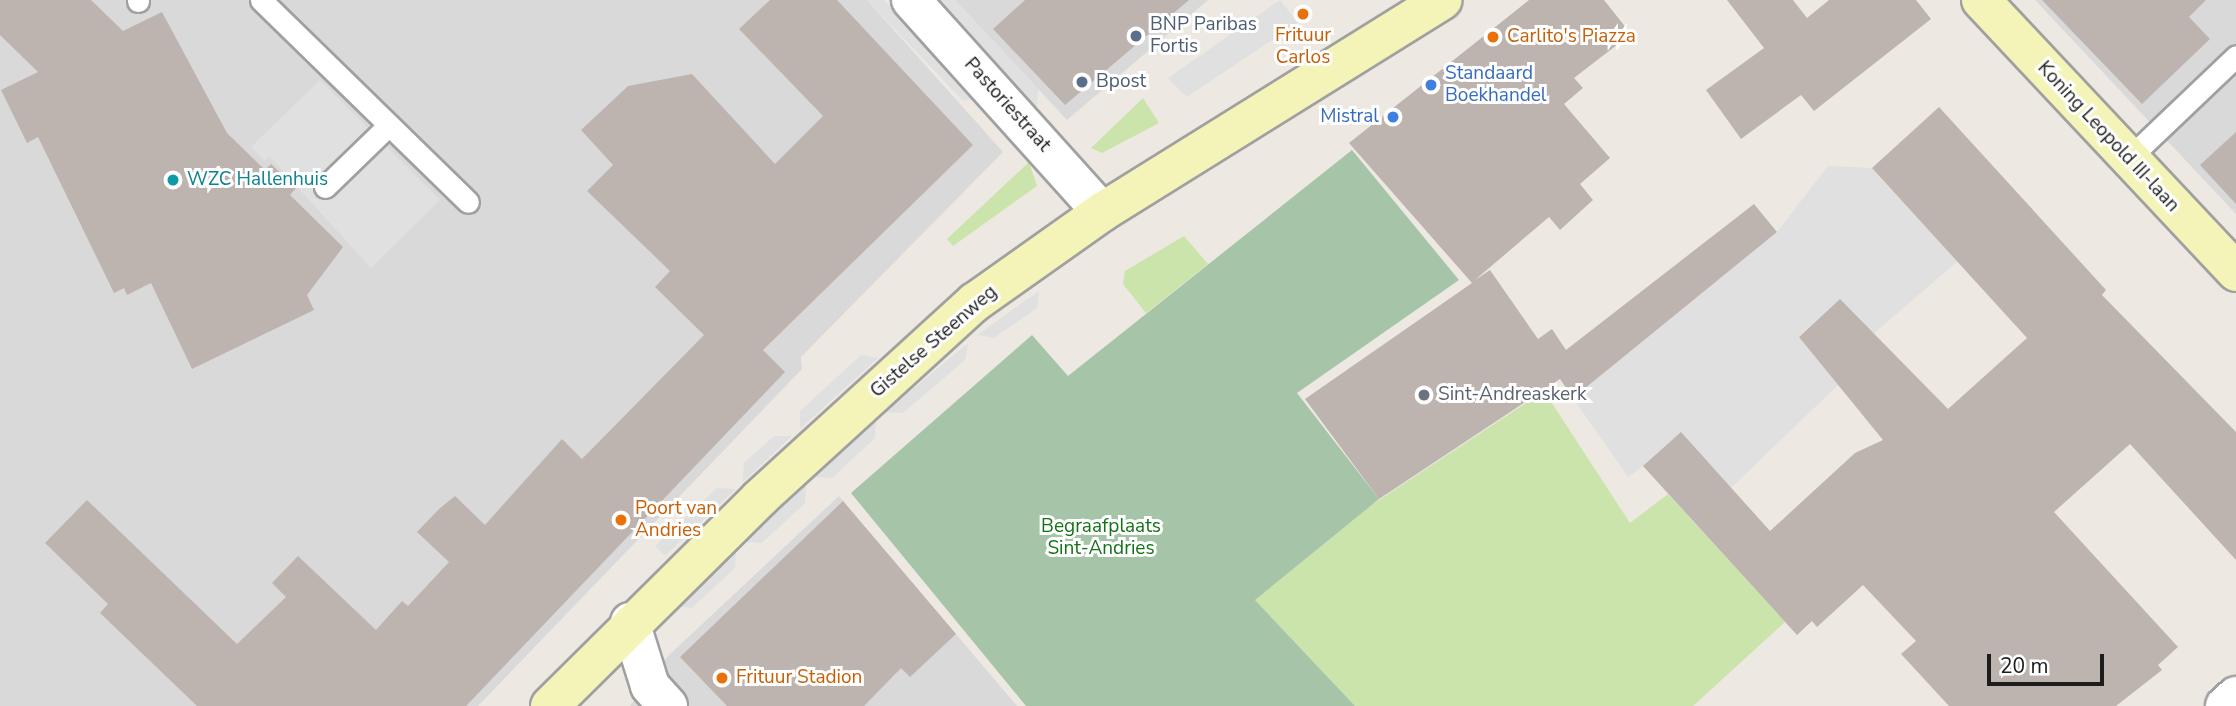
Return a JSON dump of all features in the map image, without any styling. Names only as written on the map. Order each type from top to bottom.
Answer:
[{"type":"main road","name":"Gistelse Steenweg","points":[[550,706],[630,622],[975,302],[1102,212],[1442,0]]},
{"type":"main road","name":"Koning Leopold III-laan","points":[[1981,0],[2236,272]]},
{"type":"street","name":"Pastoriestraat","points":[[911,0],[1102,212]]},
{"type":"street","points":[[630,622],[650,687],[668,706]]},
{"type":"street","points":[[2225,706],[2236,696]]},
{"type":"lane","points":[[261,0],[468,202]]},
{"type":"lane","points":[[2128,159],[2236,55]]},
{"type":"lane","points":[[325,187],[388,125]]},
{"type":"shaded area","points":[[0,0],[867,0],[1003,152],[801,357],[802,369],[478,706],[0,706]]},
{"type":"shaded area","points":[[867,0],[884,0],[977,100],[962,100]]},
{"type":"shaded area","points":[[937,0],[955,0],[1038,89],[1037,107]]},
{"type":"shaded area","points":[[955,0],[1208,0],[1067,120]]},
{"type":"shaded area","points":[[1280,0],[1298,23],[1187,97],[1168,78]]},
{"type":"shaded area","points":[[2035,0],[2236,0],[2236,214]]},
{"type":"shaded area","points":[[320,80],[440,200],[371,268],[269,156],[265,161],[251,147]]},
{"type":"shaded area","points":[[1828,166],[1872,168],[1958,261],[1872,335],[1840,299],[1799,336],[1841,382],[1731,488],[1643,466],[1628,477],[1573,398],[1777,232]]},
{"type":"shaded area","points":[[1039,291],[1037,308],[994,338],[977,335]]},
{"type":"shaded area","points":[[968,343],[965,360],[903,413],[885,412]]},
{"type":"shaded area","points":[[861,355],[878,358],[800,429],[800,411]]},
{"type":"shaded area","points":[[876,420],[875,438],[832,478],[814,477]]},
{"type":"shaded area","points":[[774,436],[792,436],[743,482],[744,463]]},
{"type":"shaded area","points":[[806,485],[805,503],[762,543],[744,542]]},
{"type":"shaded area","points":[[717,488],[736,489],[665,556],[655,546]]},
{"type":"shaded area","points":[[839,496],[1017,706],[630,706],[668,656]]},
{"type":"shaded area","points":[[736,549],[735,568],[692,608],[675,606]]},
{"type":"green space","points":[[1143,98],[1159,123],[1102,153],[1091,148]]},
{"type":"green space","name":"Begraafplaats Sint-Andries","points":[[1352,150],[1459,280],[1297,393],[1379,499],[1255,600],[1355,706],[1026,706],[851,493],[1032,335],[1068,376]]},
{"type":"green space","points":[[1029,162],[1037,186],[953,246],[947,239]]},
{"type":"green space","points":[[1184,236],[1208,264],[1146,313],[1123,284],[1125,271]]},
{"type":"green space","points":[[1544,391],[1630,523],[1668,494],[1785,622],[1693,706],[1355,706],[1255,600],[1370,506]]},
{"type":"building","name":"WZC Hallenhuis","points":[[0,0],[91,0],[123,31],[162,12],[227,133],[265,170],[271,164],[296,188],[290,195],[343,247],[307,295],[314,310],[192,369],[151,283],[127,295],[124,288],[114,293],[38,137],[27,143],[1,90],[38,72],[0,35]]},
{"type":"building","points":[[770,0],[837,0],[973,145],[763,350],[785,372],[466,706],[197,706],[100,613],[108,604],[45,543],[87,500],[237,644],[286,597],[272,583],[298,556],[376,630],[402,601],[408,606],[449,562],[417,532],[439,509],[455,496],[485,525],[562,439],[582,459],[704,335],[655,287],[670,271],[587,191],[613,165],[581,130],[628,86],[692,74],[775,164],[823,116],[739,29]]},
{"type":"building","points":[[1025,0],[1189,0],[1065,105],[993,29]]},
{"type":"building","points":[[1529,0],[1604,0],[1631,34],[1574,78],[1583,88],[1564,104],[1610,158],[1580,184],[1593,200],[1560,230],[1549,217],[1475,280],[1490,270],[1538,339],[1552,329],[1566,350],[1754,204],[1777,232],[1573,398],[1560,379],[1379,499],[1305,399],[1472,283],[1349,143]]},
{"type":"building","points":[[1727,0],[1793,0],[1807,18],[1829,0],[1916,0],[1931,19],[1814,111],[1801,95],[1741,139],[1706,90],[1764,48]]},
{"type":"building","points":[[2042,0],[2206,0],[2189,17],[2210,39],[2142,104]]},
{"type":"building","points":[[1939,107],[2106,290],[2102,295],[2236,432],[2236,560],[2130,444],[2054,512],[2178,647],[2158,665],[2162,670],[2116,706],[1949,706],[1901,654],[1916,641],[1863,585],[1817,627],[1812,621],[1797,635],[1643,466],[1681,432],[1770,531],[1855,453],[1883,440],[1799,337],[1840,299],[1948,409],[2027,338],[1872,168]]},
{"type":"building","points":[[2236,132],[2236,204],[2200,165]]},
{"type":"building","points":[[843,501],[956,634],[910,677],[901,668],[864,706],[727,706],[680,657]]},
{"type":"place","name":"Frituur Carlos","points":[[1303,14]]},
{"type":"place","name":"BNP Paribas Fortis","points":[[1136,36]]},
{"type":"place","name":"Carlito's Piazza","points":[[1493,37]]},
{"type":"place","name":"Bpost","points":[[1082,82]]},
{"type":"place","name":"Standaard Boekhandel","points":[[1431,85]]},
{"type":"place","name":"Mistral","points":[[1393,117]]},
{"type":"place","name":"WZC Hallenhuis","points":[[173,180]]},
{"type":"place","name":"Sint-Andreaskerk","points":[[1424,395]]},
{"type":"place","name":"Poort van Andries","points":[[621,520]]},
{"type":"place","name":"Frituur Stadion","points":[[722,678]]}]
